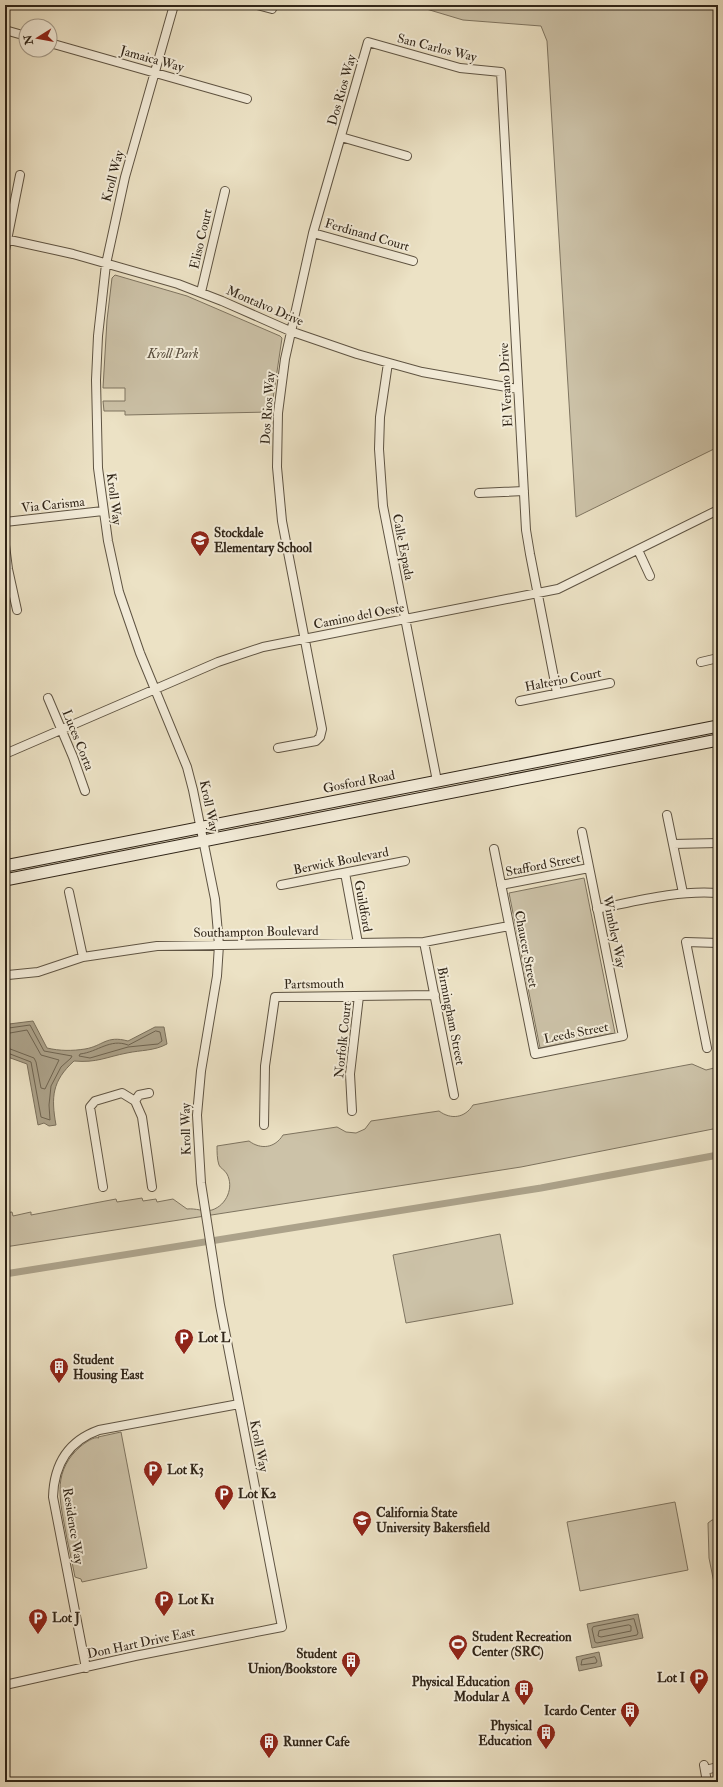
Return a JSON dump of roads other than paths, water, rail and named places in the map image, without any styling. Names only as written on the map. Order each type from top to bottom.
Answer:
[{"type":"main road","name":"Gosford Road","points":[[5,866],[718,726]]},
{"type":"main road","points":[[5,880],[718,740]]},
{"type":"street","name":"Kroll Way","points":[[174,5],[125,178],[106,264],[100,309],[96,380],[97,446],[103,511],[108,541],[120,592],[140,653],[187,767],[204,841],[215,899],[219,945],[217,984],[201,1071],[197,1115],[201,1183],[220,1305],[238,1404],[282,1627]]},
{"type":"street","points":[[258,5],[272,9]]},
{"type":"street","points":[[5,31],[18,34]]},
{"type":"street","name":"San Carlos Way","points":[[368,42],[460,68],[501,72]]},
{"type":"street","name":"Dos Rios Way","points":[[278,748],[316,741],[320,737],[322,729],[282,521],[277,467],[278,413],[290,331],[313,233],[368,42]]},
{"type":"street","name":"Jamaica Way","points":[[58,45],[247,99]]},
{"type":"street","name":"El Verano Drive","points":[[501,72],[527,536],[557,693]]},
{"type":"street","points":[[341,138],[407,156]]},
{"type":"street","points":[[5,250],[20,174]]},
{"type":"street","name":"Eliso Court","points":[[201,292],[224,191]]},
{"type":"street","name":"Ferdinand Court","points":[[313,233],[413,261]]},
{"type":"street","name":"Montalvo Drive","points":[[6,239],[106,264],[201,292],[290,331],[325,344],[388,363],[454,378],[518,389]]},
{"type":"street","name":"Calle Espada","points":[[388,363],[380,417],[380,478],[383,506],[437,781]]},
{"type":"street","points":[[479,493],[524,490]]},
{"type":"street","name":"Camino del Oeste","points":[[5,754],[240,654],[304,639],[537,593],[567,585],[718,510]]},
{"type":"street","name":"Via Carisma","points":[[5,522],[103,511]]},
{"type":"street","points":[[5,544],[8,569],[18,610]]},
{"type":"street","points":[[638,550],[650,576]]},
{"type":"street","points":[[701,662],[718,658]]},
{"type":"street","name":"Halterio Court","points":[[520,701],[610,683]]},
{"type":"street","name":"Luces Corta","points":[[48,698],[85,791]]},
{"type":"street","points":[[667,815],[682,893]]},
{"type":"street","name":"Wimbley Way","points":[[582,832],[622,1036]]},
{"type":"street","points":[[673,844],[718,843]]},
{"type":"street","name":"Chaucer Street","points":[[494,849],[534,1054]]},
{"type":"street","name":"Berwick Boulevard","points":[[281,885],[405,861]]},
{"type":"street","name":"Stafford Street","points":[[501,885],[589,868]]},
{"type":"street","name":"Guildford","points":[[345,873],[358,943]]},
{"type":"street","points":[[68,892],[83,957]]},
{"type":"street","points":[[597,909],[682,893],[718,893]]},
{"type":"street","name":"Southampton Boulevard","points":[[5,972],[8,975],[38,972],[83,957],[157,946],[424,942],[509,926]]},
{"type":"street","name":"Birmingham Street","points":[[424,942],[454,1095]]},
{"type":"street","points":[[707,1048],[686,942],[718,943]]},
{"type":"street","name":"Partsmouth","points":[[264,1125],[265,1066],[275,997],[435,995]]},
{"type":"street","name":"Norfolk Court","points":[[352,1111],[350,1074],[359,996]]},
{"type":"street","name":"Leeds Street","points":[[534,1054],[622,1036]]},
{"type":"street","points":[[103,1187],[90,1107],[95,1101],[122,1093],[135,1101],[142,1116],[152,1187]]},
{"type":"street","points":[[135,1101],[139,1095],[149,1093]]},
{"type":"street","name":"Residence Way","points":[[86,1668],[53,1497],[54,1479],[62,1458],[77,1442],[88,1434],[99,1430],[238,1404]]},
{"type":"street","name":"Don Hart Drive East","points":[[5,1685],[135,1656],[282,1627]]},
{"type":"street","points":[[707,1782],[704,1768],[718,1767]]},
{"type":"water","points":[[5,1015],[9,1024],[33,1021],[47,1048],[52,1049],[80,1050],[91,1048],[109,1040],[121,1039],[128,1041],[155,1027],[164,1027],[167,1044],[152,1049],[95,1060],[74,1061],[61,1076],[55,1090],[54,1115],[56,1125],[49,1126],[44,1123],[38,1125],[27,1064],[5,1056]]},
{"type":"water","points":[[638,1614],[643,1638],[592,1648],[587,1624]]},
{"type":"water","points":[[599,1652],[602,1666],[579,1671],[576,1657]]},
{"type":"waterway","points":[[5,1274],[541,1188],[718,1155]]},
{"type":"place","name":"Stockdale Elementary School","points":[[200,557]]},
{"type":"place","name":"Lot L","points":[[184,1355]]},
{"type":"place","name":"Student Housing East","points":[[59,1384]]},
{"type":"place","name":"Lot K3","points":[[153,1487]]},
{"type":"place","name":"Lot K2","points":[[224,1511]]},
{"type":"place","name":"California State University Bakersfield","points":[[362,1537]]},
{"type":"place","name":"Lot K1","points":[[164,1617]]},
{"type":"place","name":"Lot J","points":[[38,1635]]},
{"type":"place","name":"Student Recreation Center (SRC)","points":[[458,1661]]},
{"type":"place","name":"Student Union/Bookstore","points":[[351,1678]]},
{"type":"place","name":"Lot I","points":[[699,1695]]},
{"type":"place","name":"Physical Education Modular A","points":[[524,1706]]},
{"type":"place","name":"Icardo Center","points":[[630,1728]]},
{"type":"place","name":"Physical Education","points":[[546,1750]]},
{"type":"place","name":"Runner Cafe","points":[[269,1759]]},
{"type":"park label","name":"Kroll Park","points":[[173,354]]}]
